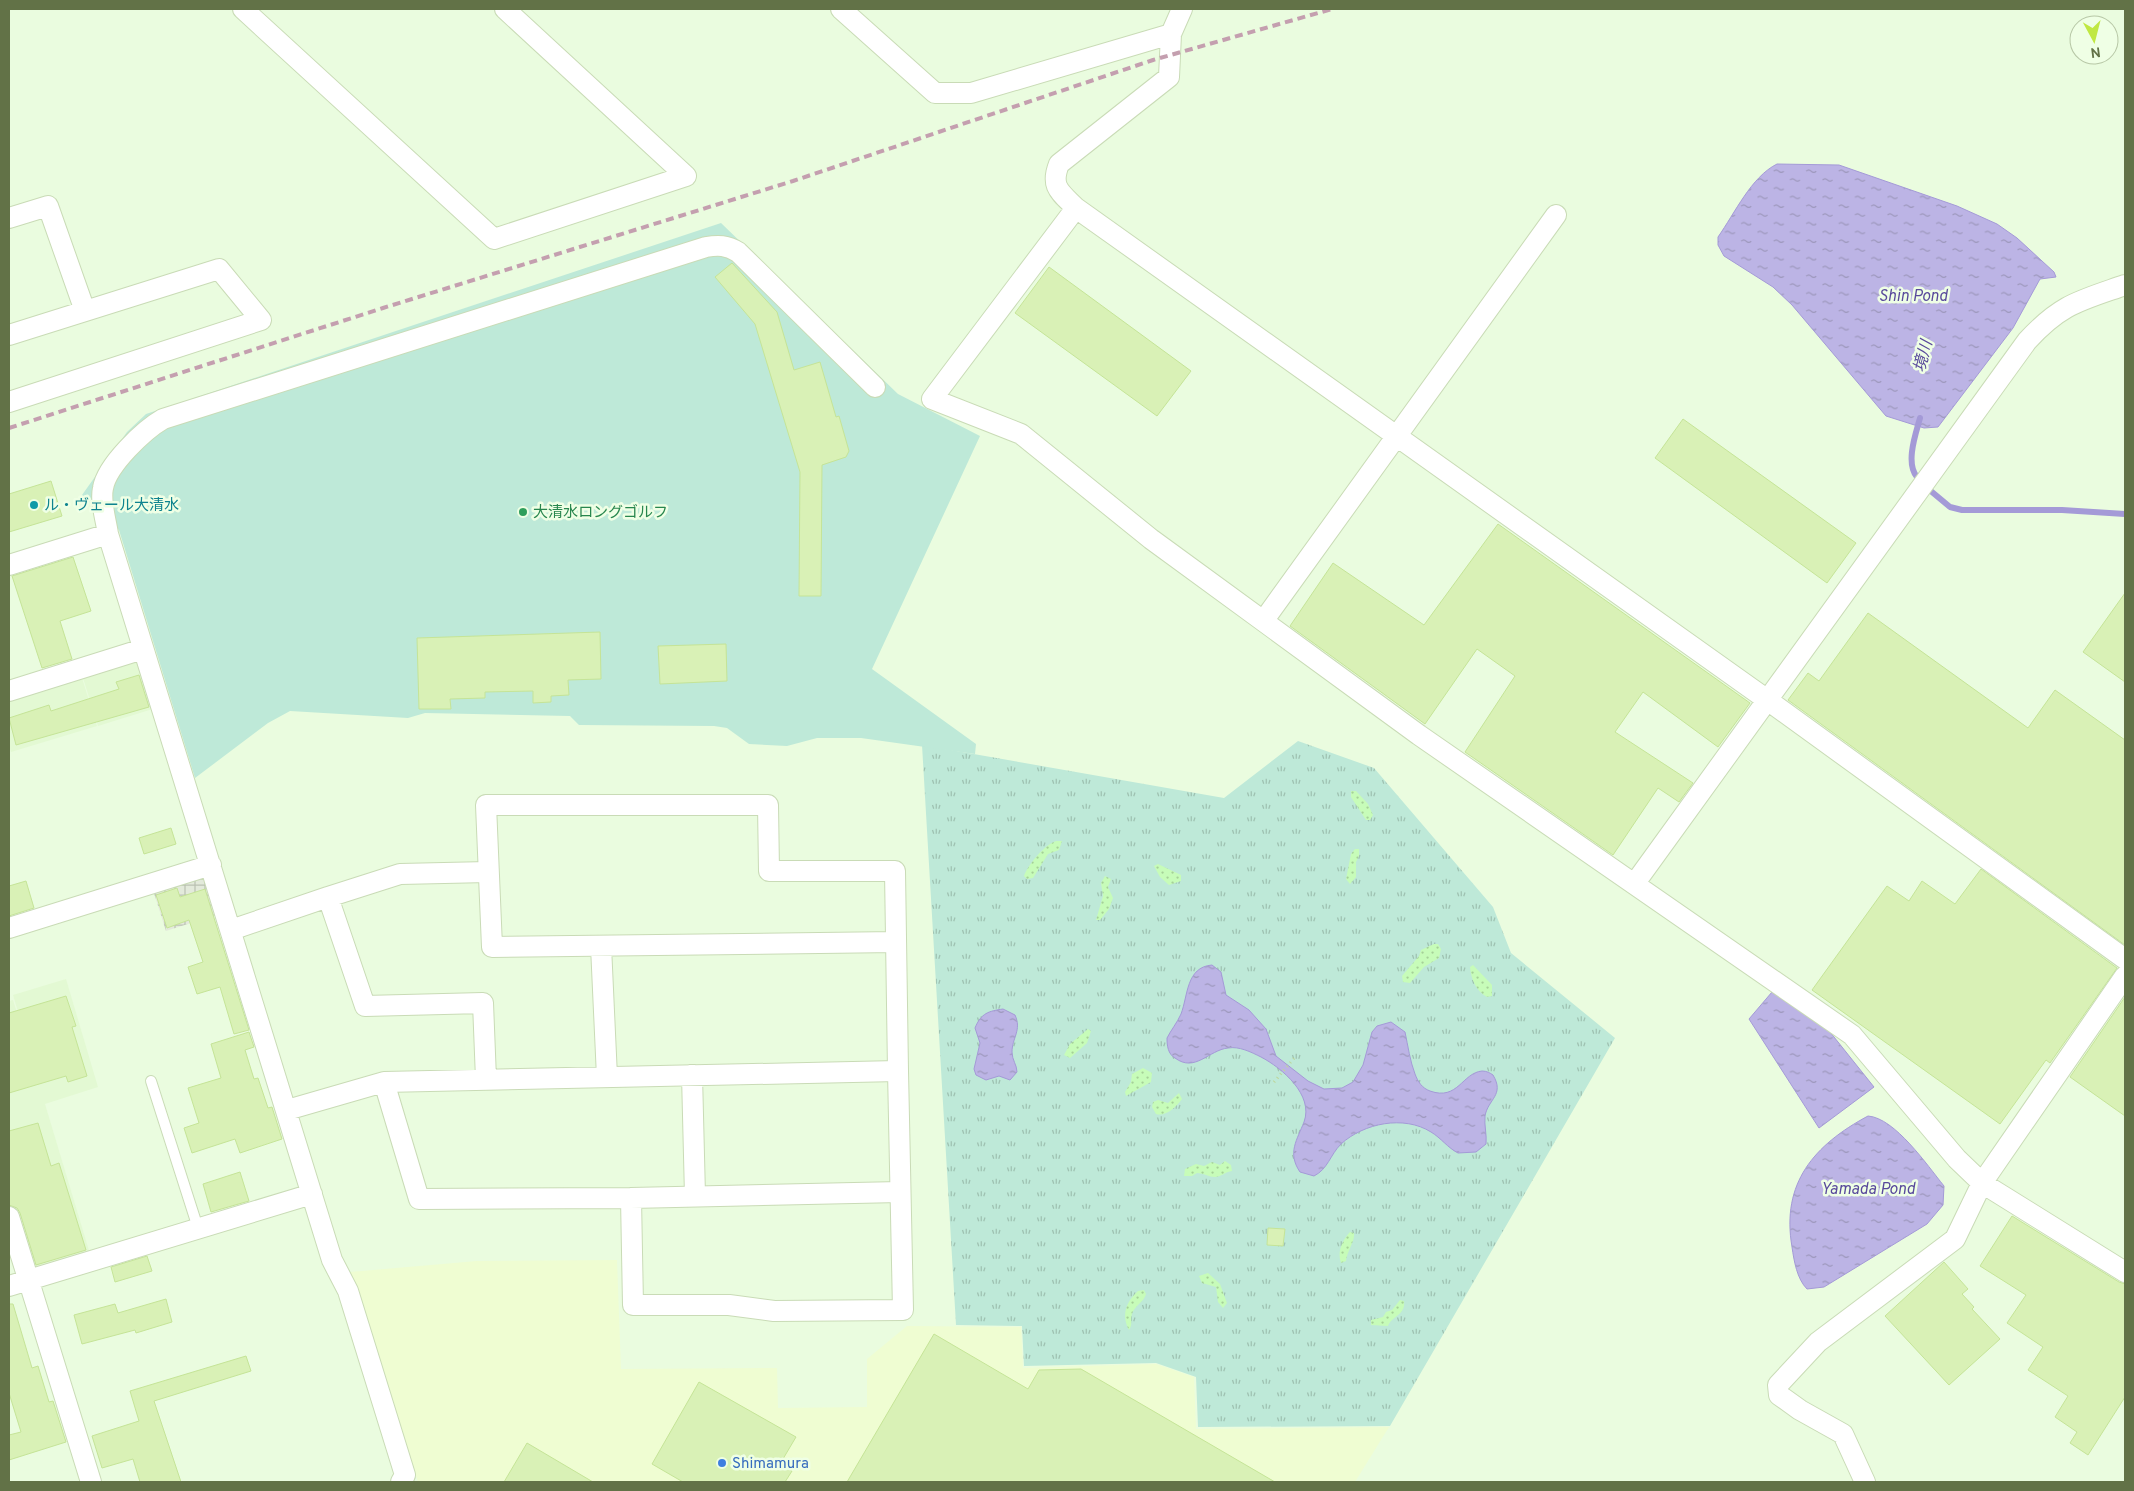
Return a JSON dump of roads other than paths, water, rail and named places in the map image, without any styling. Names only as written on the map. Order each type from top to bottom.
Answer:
[{"type":"street","points":[[242,9],[494,239],[686,176],[505,9]]},
{"type":"street","points":[[841,9],[935,93],[971,93],[1171,34]]},
{"type":"street","points":[[1182,9],[1171,34],[1168,78],[1059,164],[1055,175],[1057,189],[1076,208],[1766,700],[2125,959]]},
{"type":"street","points":[[9,218],[48,206],[85,311]]},
{"type":"street","points":[[1076,208],[932,399],[1021,434],[1041,448],[1151,539],[1419,735],[1852,1035],[1956,1159],[1982,1183],[2125,1272]]},
{"type":"street","points":[[1264,620],[1556,215]]},
{"type":"street","points":[[401,1482],[405,1475],[403,1466],[348,1291],[332,1260],[108,534],[102,498],[106,478],[111,468],[149,427],[164,419],[699,248],[719,245],[730,247],[738,252],[874,387]]},
{"type":"street","points":[[9,335],[219,269],[261,320],[9,402]]},
{"type":"street","points":[[1635,883],[2027,341],[2046,320],[2070,304],[2125,286]]},
{"type":"street","points":[[9,565],[108,534]]},
{"type":"street","points":[[9,691],[143,649]]},
{"type":"street","points":[[631,1198],[633,1305],[730,1305],[774,1311],[903,1310],[895,871],[769,871],[768,805],[486,805],[492,947],[896,942]]},
{"type":"street","points":[[9,928],[211,865]]},
{"type":"street","points":[[231,930],[400,874],[488,872]]},
{"type":"street","points":[[328,897],[365,1006],[483,1003],[486,1080]]},
{"type":"street","points":[[601,946],[607,1077]]},
{"type":"street","points":[[1865,1482],[1844,1434],[1800,1410],[1779,1395],[1778,1385],[1818,1342],[1955,1239],[1982,1183],[2125,976]]},
{"type":"street","points":[[287,1110],[384,1082],[898,1071]]},
{"type":"street","points":[[692,1075],[695,1196]]},
{"type":"street","points":[[384,1082],[419,1198],[631,1198],[900,1192]]},
{"type":"street","points":[[18,1283],[312,1194]]},
{"type":"street","points":[[9,1217],[18,1283],[91,1482]]},
{"type":"lane","points":[[151,1081],[198,1228]]},
{"type":"water","name":"Shin Pond","points":[[1777,164],[1839,165],[1957,206],[1997,224],[2017,238],[2054,272],[2056,277],[2040,279],[2013,328],[1938,427],[1924,428],[1886,416],[1792,305],[1773,287],[1724,256],[1718,245],[1718,237],[1751,186]]},
{"type":"water","points":[[1212,965],[1221,972],[1226,995],[1249,1010],[1266,1029],[1276,1056],[1308,1081],[1324,1089],[1342,1088],[1353,1082],[1363,1065],[1372,1032],[1377,1026],[1391,1022],[1405,1032],[1410,1059],[1417,1080],[1427,1090],[1439,1093],[1447,1092],[1459,1086],[1475,1073],[1484,1071],[1492,1074],[1496,1082],[1497,1092],[1485,1116],[1486,1144],[1476,1152],[1458,1153],[1435,1134],[1420,1127],[1409,1124],[1385,1124],[1372,1126],[1350,1137],[1337,1148],[1323,1170],[1314,1176],[1300,1172],[1294,1159],[1294,1147],[1306,1112],[1300,1092],[1286,1075],[1261,1057],[1241,1049],[1221,1050],[1196,1062],[1189,1063],[1182,1062],[1169,1052],[1167,1038],[1181,1014],[1189,984],[1197,971]]},
{"type":"water","points":[[1772,992],[1830,1032],[1874,1087],[1819,1128],[1749,1019]]},
{"type":"water","points":[[1003,1009],[1015,1015],[1017,1020],[1017,1030],[1012,1052],[1017,1072],[1010,1080],[999,1076],[986,1080],[976,1075],[974,1069],[980,1043],[975,1028],[983,1016]]},
{"type":"water","name":"Yamada Pond","points":[[1868,1116],[1889,1125],[1920,1155],[1944,1186],[1943,1205],[1927,1224],[1824,1287],[1807,1289],[1798,1275],[1792,1247],[1790,1224],[1792,1204],[1797,1185],[1817,1153],[1849,1127]]},
{"type":"waterway","name":"境川","points":[[1917,477],[1912,464],[1912,456],[1920,418]]},
{"type":"waterway","name":"境川","points":[[1926,487],[1950,507],[1962,510],[2062,510],[2125,514]]},
{"type":"railway","points":[[9,428],[383,308],[793,181],[1153,60],[1332,9]]},
{"type":"place","name":"ル・ヴェール大清水","points":[[34,505]]},
{"type":"place","name":"大清水ロングゴルフ","points":[[523,512]]},
{"type":"place","name":"Shimamura","points":[[722,1463]]}]
